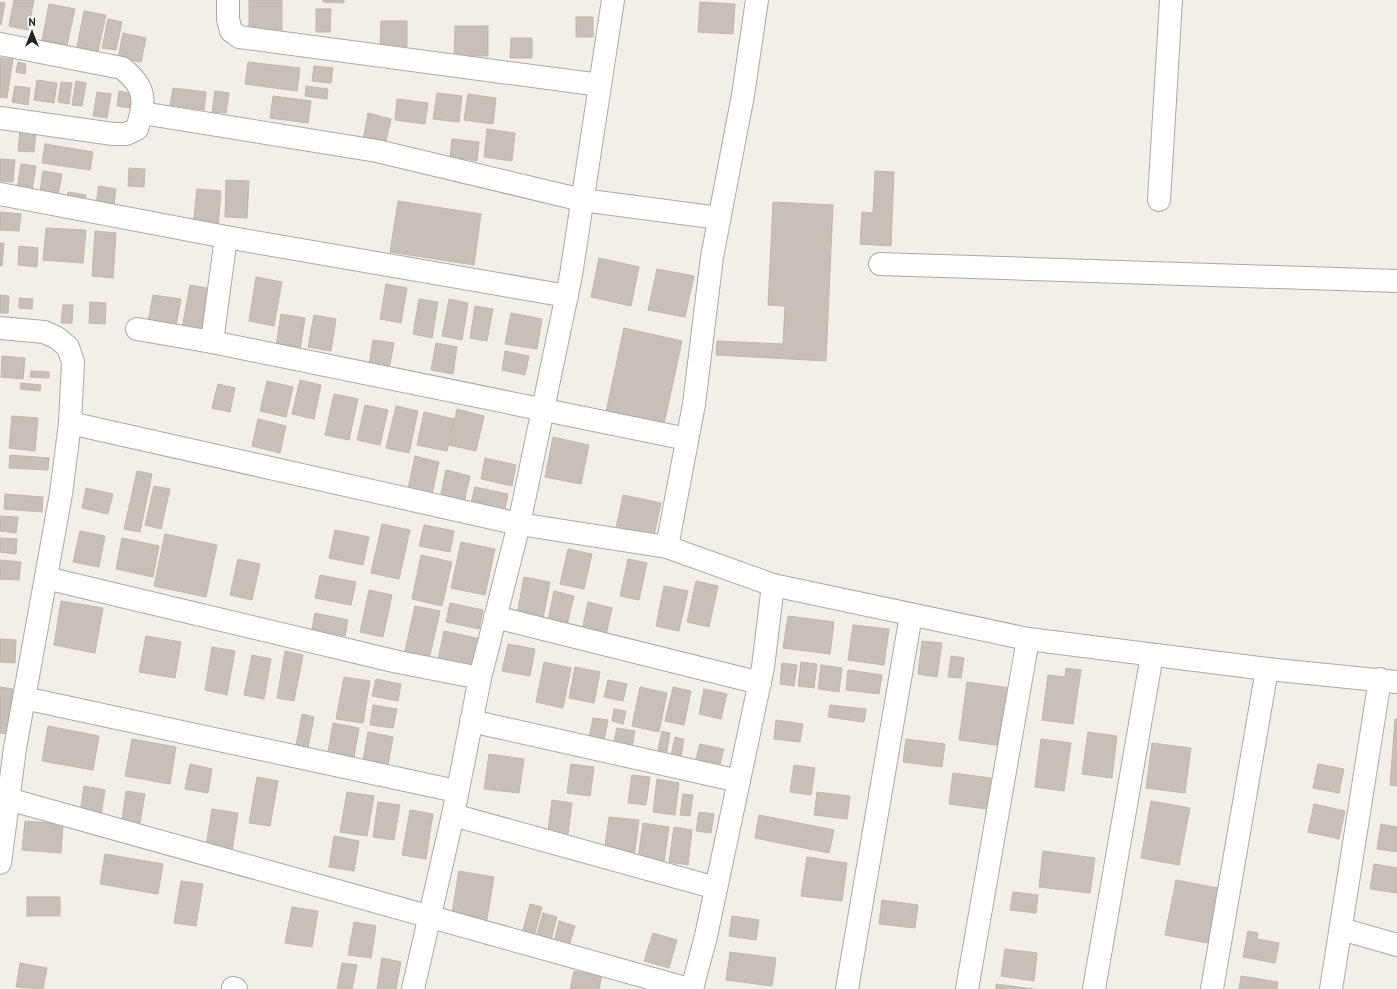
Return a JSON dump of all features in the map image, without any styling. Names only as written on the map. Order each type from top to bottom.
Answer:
[{"type":"street","points":[[228,0],[228,19],[230,31],[239,36],[600,85]]},
{"type":"street","points":[[413,989],[452,815],[480,678],[519,524],[542,408],[567,296],[614,0]]},
{"type":"street","points":[[667,547],[694,404],[712,257],[743,95],[757,0]]},
{"type":"street","points":[[1160,200],[1171,0]]},
{"type":"street","points":[[0,44],[122,68],[135,79],[143,94],[142,113],[137,129],[126,134],[113,134],[0,118]]},
{"type":"street","points":[[142,113],[377,151],[582,200],[719,218]]},
{"type":"street","points":[[0,194],[226,237],[567,296]]},
{"type":"street","points":[[212,342],[226,237]]},
{"type":"street","points":[[880,264],[1397,281]]},
{"type":"street","points":[[0,328],[44,332],[57,338],[68,347],[73,362],[70,423],[61,494],[24,698],[8,799],[0,863]]},
{"type":"street","points":[[137,329],[212,342],[542,408],[687,439]]},
{"type":"street","points":[[70,423],[519,524],[667,547],[773,585],[1028,639],[1267,669],[1388,681],[1341,929],[1332,989]]},
{"type":"street","points":[[46,578],[398,662],[480,678]]},
{"type":"street","points":[[8,799],[691,989],[716,888],[760,683],[773,585]]},
{"type":"street","points":[[847,989],[911,615]]},
{"type":"street","points":[[495,617],[760,683]]},
{"type":"street","points":[[967,989],[1028,639]]},
{"type":"street","points":[[1094,989],[1152,655]]},
{"type":"street","points":[[1212,989],[1267,669]]},
{"type":"street","points":[[24,698],[456,791]]},
{"type":"street","points":[[471,721],[739,781]]},
{"type":"street","points":[[452,815],[716,888]]},
{"type":"street","points":[[1341,929],[1397,945]]},
{"type":"building","points":[[14,0],[34,0],[28,30],[9,26]]},
{"type":"building","points":[[249,0],[282,0],[282,30],[249,30]]},
{"type":"building","points":[[323,0],[344,0],[344,3],[323,2]]},
{"type":"building","points":[[0,2],[5,3],[1,25],[0,24]]},
{"type":"building","points":[[700,2],[735,4],[733,34],[698,32]]},
{"type":"building","points":[[49,4],[75,9],[67,45],[42,40]]},
{"type":"building","points":[[316,9],[331,9],[330,32],[316,32]]},
{"type":"building","points":[[84,11],[106,15],[98,51],[77,47]]},
{"type":"building","points":[[576,17],[593,17],[593,37],[576,37]]},
{"type":"building","points":[[108,19],[122,22],[116,50],[102,48]]},
{"type":"building","points":[[381,21],[407,21],[407,47],[380,47]]},
{"type":"building","points":[[455,26],[488,26],[488,56],[454,56]]},
{"type":"building","points":[[123,33],[146,38],[141,62],[118,58]]},
{"type":"building","points":[[511,38],[532,38],[532,58],[510,58]]},
{"type":"building","points":[[0,58],[13,59],[7,98],[0,97]]},
{"type":"building","points":[[18,62],[26,64],[25,74],[16,72]]},
{"type":"building","points":[[248,62],[300,68],[297,91],[245,84]]},
{"type":"building","points":[[314,66],[333,68],[331,83],[312,81]]},
{"type":"building","points":[[37,80],[57,83],[54,103],[34,100]]},
{"type":"building","points":[[76,81],[86,83],[82,106],[72,105]]},
{"type":"building","points":[[61,82],[72,83],[69,104],[58,102]]},
{"type":"building","points":[[15,86],[30,88],[28,105],[12,102]]},
{"type":"building","points":[[306,86],[328,89],[327,99],[305,96]]},
{"type":"building","points":[[173,88],[206,92],[204,110],[170,105]]},
{"type":"building","points":[[119,91],[134,94],[131,108],[117,106]]},
{"type":"building","points":[[215,91],[229,93],[226,113],[212,112]]},
{"type":"building","points":[[97,92],[111,94],[107,118],[93,116]]},
{"type":"building","points":[[437,93],[462,96],[459,122],[433,119]]},
{"type":"building","points":[[468,94],[496,98],[493,124],[464,120]]},
{"type":"building","points":[[273,96],[311,101],[308,123],[270,118]]},
{"type":"building","points":[[397,99],[428,103],[425,124],[395,120]]},
{"type":"building","points":[[368,113],[391,119],[385,145],[363,140]]},
{"type":"building","points":[[20,129],[36,130],[34,152],[18,151]]},
{"type":"building","points":[[487,129],[515,133],[512,161],[484,157]]},
{"type":"building","points":[[452,139],[479,142],[477,161],[450,157]]},
{"type":"building","points":[[45,144],[93,152],[90,170],[42,163]]},
{"type":"building","points":[[0,159],[15,160],[13,182],[0,181]]},
{"type":"building","points":[[21,164],[36,166],[32,191],[17,188]]},
{"type":"building","points":[[129,168],[145,169],[144,187],[128,186]]},
{"type":"building","points":[[43,171],[62,174],[58,195],[40,192]]},
{"type":"building","points":[[875,171],[894,172],[891,246],[860,244],[862,212],[873,213]]},
{"type":"building","points":[[226,180],[249,181],[247,218],[225,217]]},
{"type":"building","points":[[99,186],[116,189],[113,211],[95,208]]},
{"type":"building","points":[[197,189],[221,191],[218,228],[193,226]]},
{"type":"building","points":[[68,192],[86,195],[84,207],[66,204]]},
{"type":"building","points":[[398,201],[481,214],[474,265],[390,252]]},
{"type":"building","points":[[773,202],[833,205],[826,361],[716,355],[717,341],[783,344],[785,306],[768,305]]},
{"type":"building","points":[[0,212],[21,214],[19,231],[0,230]]},
{"type":"building","points":[[46,228],[86,230],[83,263],[43,260]]},
{"type":"building","points":[[95,231],[116,233],[113,278],[92,276]]},
{"type":"building","points":[[0,243],[4,243],[2,266],[0,266]]},
{"type":"building","points":[[19,246],[38,248],[37,267],[18,265]]},
{"type":"building","points":[[599,258],[639,267],[631,306],[591,297]]},
{"type":"building","points":[[657,269],[694,276],[685,317],[648,310]]},
{"type":"building","points":[[256,277],[282,282],[274,326],[249,321]]},
{"type":"building","points":[[386,284],[407,288],[401,323],[380,319]]},
{"type":"building","points":[[190,285],[212,289],[205,333],[182,329]]},
{"type":"building","points":[[0,295],[9,296],[8,313],[0,313]]},
{"type":"building","points":[[153,295],[181,299],[175,332],[147,327]]},
{"type":"building","points":[[19,298],[33,299],[32,309],[19,308]]},
{"type":"building","points":[[419,299],[438,302],[432,338],[413,334]]},
{"type":"building","points":[[449,299],[468,303],[462,340],[442,336]]},
{"type":"building","points":[[90,302],[106,303],[105,324],[89,323]]},
{"type":"building","points":[[63,305],[73,305],[72,323],[61,323]]},
{"type":"building","points":[[475,306],[493,309],[487,341],[470,338]]},
{"type":"building","points":[[511,313],[542,319],[537,349],[505,344]]},
{"type":"building","points":[[281,314],[305,318],[300,350],[276,346]]},
{"type":"building","points":[[314,315],[336,319],[331,351],[308,347]]},
{"type":"building","points":[[624,328],[682,341],[664,424],[606,412]]},
{"type":"building","points":[[373,340],[394,343],[389,369],[369,365]]},
{"type":"building","points":[[436,343],[457,347],[453,374],[431,370]]},
{"type":"building","points":[[505,351],[529,356],[525,375],[502,370]]},
{"type":"building","points":[[2,356],[25,358],[23,379],[1,377]]},
{"type":"building","points":[[31,371],[49,372],[49,378],[30,377]]},
{"type":"building","points":[[300,380],[321,385],[314,419],[292,414]]},
{"type":"building","points":[[267,381],[293,387],[286,417],[260,411]]},
{"type":"building","points":[[21,383],[41,385],[40,391],[20,389]]},
{"type":"building","points":[[218,384],[235,388],[230,412],[212,408]]},
{"type":"building","points":[[334,394],[358,399],[349,440],[325,435]]},
{"type":"building","points":[[365,405],[388,410],[380,445],[357,440]]},
{"type":"building","points":[[396,406],[418,411],[409,453],[386,448]]},
{"type":"building","points":[[457,409],[484,416],[476,451],[449,445]]},
{"type":"building","points":[[424,412],[454,419],[447,451],[417,445]]},
{"type":"building","points":[[12,416],[38,418],[35,451],[9,448]]},
{"type":"building","points":[[258,419],[286,426],[280,453],[252,446]]},
{"type":"building","points":[[553,437],[589,445],[581,484],[545,477]]},
{"type":"building","points":[[10,455],[49,458],[48,470],[9,468]]},
{"type":"building","points":[[415,456],[439,462],[432,494],[408,489]]},
{"type":"building","points":[[485,458],[516,465],[512,486],[481,479]]},
{"type":"building","points":[[446,470],[470,476],[464,503],[440,498]]},
{"type":"building","points":[[137,471],[152,474],[140,532],[124,529]]},
{"type":"building","points":[[154,486],[170,489],[161,529],[145,525]]},
{"type":"building","points":[[475,487],[508,494],[505,510],[471,503]]},
{"type":"building","points":[[86,488],[113,494],[108,514],[82,508]]},
{"type":"building","points":[[5,494],[43,497],[42,512],[4,509]]},
{"type":"building","points":[[623,495],[661,503],[654,536],[616,528]]},
{"type":"building","points":[[0,516],[18,517],[16,533],[0,531]]},
{"type":"building","points":[[382,524],[410,530],[399,579],[371,573]]},
{"type":"building","points":[[424,525],[454,531],[450,552],[419,546]]},
{"type":"building","points":[[335,530],[369,537],[363,565],[329,558]]},
{"type":"building","points":[[80,531],[105,536],[99,567],[73,562]]},
{"type":"building","points":[[165,534],[217,545],[206,597],[154,586]]},
{"type":"building","points":[[0,538],[17,539],[16,554],[0,552]]},
{"type":"building","points":[[122,538],[159,546],[153,577],[116,569]]},
{"type":"building","points":[[461,542],[495,549],[485,595],[451,588]]},
{"type":"building","points":[[568,549],[592,554],[584,589],[560,584]]},
{"type":"building","points":[[421,555],[452,562],[442,606],[412,599]]},
{"type":"building","points":[[238,559],[260,564],[252,600],[230,595]]},
{"type":"building","points":[[628,559],[647,563],[639,600],[620,596]]},
{"type":"building","points":[[0,560],[21,562],[19,580],[0,579]]},
{"type":"building","points":[[320,575],[356,582],[351,605],[315,598]]},
{"type":"building","points":[[524,577],[550,582],[543,619],[517,614]]},
{"type":"building","points":[[696,581],[718,586],[709,627],[687,622]]},
{"type":"building","points":[[664,586],[688,591],[679,631],[656,626]]},
{"type":"building","points":[[369,590],[392,595],[383,637],[360,632]]},
{"type":"building","points":[[554,591],[574,596],[567,625],[548,621]]},
{"type":"building","points":[[61,601],[103,608],[95,653],[54,645]]},
{"type":"building","points":[[588,602],[612,608],[606,635],[582,630]]},
{"type":"building","points":[[450,603],[483,610],[479,629],[446,622]]},
{"type":"building","points":[[415,606],[440,611],[429,660],[404,655]]},
{"type":"building","points":[[315,613],[348,620],[345,636],[312,629]]},
{"type":"building","points":[[788,616],[834,622],[830,654],[783,648]]},
{"type":"building","points":[[853,625],[889,629],[884,665],[848,660]]},
{"type":"building","points":[[444,631],[481,639],[475,667],[438,659]]},
{"type":"building","points":[[146,636],[181,642],[175,678],[139,672]]},
{"type":"building","points":[[0,639],[16,640],[15,663],[0,662]]},
{"type":"building","points":[[922,641],[942,643],[937,677],[918,674]]},
{"type":"building","points":[[508,644],[535,649],[530,676],[502,671]]},
{"type":"building","points":[[212,647],[235,651],[227,695],[205,690]]},
{"type":"building","points":[[285,651],[303,655],[294,701],[277,698]]},
{"type":"building","points":[[252,655],[271,659],[264,699],[244,695]]},
{"type":"building","points":[[951,656],[964,658],[961,678],[948,677]]},
{"type":"building","points":[[544,662],[571,668],[563,708],[536,702]]},
{"type":"building","points":[[801,662],[817,664],[814,688],[798,686]]},
{"type":"building","points":[[782,663],[797,665],[794,686],[780,684]]},
{"type":"building","points":[[821,665],[842,668],[839,692],[818,689]]},
{"type":"building","points":[[575,667],[600,672],[594,703],[569,698]]},
{"type":"building","points":[[1066,668],[1081,670],[1073,724],[1042,720],[1048,675],[1065,677]]},
{"type":"building","points":[[848,670],[882,675],[879,694],[846,690]]},
{"type":"building","points":[[344,677],[370,681],[363,723],[336,719]]},
{"type":"building","points":[[376,679],[401,684],[398,701],[372,696]]},
{"type":"building","points":[[608,680],[627,684],[623,701],[604,697]]},
{"type":"building","points":[[967,682],[1011,688],[1003,746],[959,740]]},
{"type":"building","points":[[0,687],[13,689],[7,734],[0,733]]},
{"type":"building","points":[[640,687],[667,693],[659,732],[632,726]]},
{"type":"building","points":[[673,687],[691,691],[684,725],[665,721]]},
{"type":"building","points":[[704,689],[727,694],[721,719],[699,714]]},
{"type":"building","points":[[373,705],[397,709],[393,728],[370,725]]},
{"type":"building","points":[[830,705],[866,709],[864,722],[828,717]]},
{"type":"building","points":[[614,709],[626,711],[623,724],[612,721]]},
{"type":"building","points":[[302,714],[314,717],[307,753],[295,751]]},
{"type":"building","points":[[593,718],[608,720],[604,741],[589,738]]},
{"type":"building","points":[[1395,719],[1397,719],[1397,786],[1390,785]]},
{"type":"building","points":[[776,720],[803,724],[800,742],[774,739]]},
{"type":"building","points":[[333,723],[359,728],[353,762],[327,758]]},
{"type":"building","points":[[48,726],[99,736],[93,770],[42,761]]},
{"type":"building","points":[[617,728],[635,731],[631,753],[612,750]]},
{"type":"building","points":[[662,731],[670,733],[666,756],[657,754]]},
{"type":"building","points":[[368,732],[393,737],[387,771],[362,766]]},
{"type":"building","points":[[1088,732],[1117,736],[1112,778],[1082,774]]},
{"type":"building","points":[[675,737],[684,739],[681,757],[671,756]]},
{"type":"building","points":[[132,739],[176,747],[170,784],[125,776]]},
{"type":"building","points":[[906,739],[945,744],[942,767],[903,762]]},
{"type":"building","points":[[1041,739],[1071,743],[1064,791],[1035,787]]},
{"type":"building","points":[[1152,743],[1191,748],[1185,793],[1146,788]]},
{"type":"building","points":[[700,744],[724,749],[720,764],[696,759]]},
{"type":"building","points":[[489,754],[524,759],[519,793],[484,789]]},
{"type":"building","points":[[190,764],[212,769],[208,793],[185,789]]},
{"type":"building","points":[[571,764],[594,767],[590,796],[567,793]]},
{"type":"building","points":[[1318,764],[1344,769],[1339,793],[1313,788]]},
{"type":"building","points":[[794,765],[815,768],[811,795],[790,792]]},
{"type":"building","points":[[953,773],[991,778],[987,809],[949,804]]},
{"type":"building","points":[[632,775],[650,777],[646,805],[628,803]]},
{"type":"building","points":[[257,777],[278,781],[270,826],[249,823]]},
{"type":"building","points":[[657,779],[679,783],[675,815],[653,812]]},
{"type":"building","points":[[84,786],[105,790],[101,815],[80,812]]},
{"type":"building","points":[[126,791],[145,794],[140,823],[122,820]]},
{"type":"building","points":[[347,792],[374,796],[367,836],[340,832]]},
{"type":"building","points":[[817,792],[850,796],[847,819],[814,815]]},
{"type":"building","points":[[683,794],[693,795],[690,816],[680,815]]},
{"type":"building","points":[[552,800],[572,803],[568,834],[548,831]]},
{"type":"building","points":[[1151,801],[1190,808],[1179,865],[1141,858]]},
{"type":"building","points":[[378,802],[400,805],[394,840],[373,837]]},
{"type":"building","points":[[1314,804],[1345,811],[1339,839],[1308,832]]},
{"type":"building","points":[[212,809],[238,813],[232,851],[206,846]]},
{"type":"building","points":[[410,810],[433,814],[426,859],[402,855]]},
{"type":"building","points":[[699,812],[714,814],[711,833],[696,831]]},
{"type":"building","points":[[759,815],[834,830],[829,853],[755,838]]},
{"type":"building","points":[[609,817],[639,820],[634,857],[604,853]]},
{"type":"building","points":[[25,821],[63,824],[61,853],[22,850]]},
{"type":"building","points":[[643,823],[669,827],[664,861],[638,858]]},
{"type":"building","points":[[1381,824],[1397,827],[1397,852],[1377,849]]},
{"type":"building","points":[[674,827],[692,830],[688,865],[669,862]]},
{"type":"building","points":[[334,836],[359,841],[354,871],[329,867]]},
{"type":"building","points":[[1043,851],[1095,858],[1090,893],[1039,887]]},
{"type":"building","points":[[105,854],[163,864],[158,894],[100,884]]},
{"type":"building","points":[[807,857],[847,863],[842,901],[801,896]]},
{"type":"building","points":[[1374,864],[1397,868],[1397,893],[1370,889]]},
{"type":"building","points":[[459,871],[494,877],[486,925],[451,919]]},
{"type":"building","points":[[1176,880],[1218,888],[1208,943],[1165,935]]},
{"type":"building","points":[[181,881],[203,884],[196,926],[174,923]]},
{"type":"building","points":[[1013,892],[1038,895],[1036,913],[1010,910]]},
{"type":"building","points":[[27,897],[60,897],[60,916],[27,916]]},
{"type":"building","points":[[882,900],[918,905],[915,928],[879,924]]},
{"type":"building","points":[[530,904],[542,907],[532,944],[520,941]]},
{"type":"building","points":[[292,907],[318,911],[312,947],[285,943]]},
{"type":"building","points":[[543,913],[557,917],[549,948],[534,944]]},
{"type":"building","points":[[732,916],[759,920],[756,940],[729,936]]},
{"type":"building","points":[[559,921],[575,926],[569,946],[554,943]]},
{"type":"building","points":[[354,922],[376,926],[371,958],[348,955]]},
{"type":"building","points":[[1248,931],[1258,933],[1257,939],[1279,943],[1275,963],[1243,957]]},
{"type":"building","points":[[653,933],[677,940],[669,968],[644,961]]},
{"type":"building","points":[[1005,949],[1037,953],[1034,981],[1001,976]]},
{"type":"building","points":[[730,952],[776,958],[772,986],[726,980]]},
{"type":"building","points":[[382,958],[401,962],[396,989],[377,989]]},
{"type":"building","points":[[20,963],[47,968],[43,989],[16,987]]},
{"type":"building","points":[[342,963],[357,965],[352,989],[337,989]]},
{"type":"building","points":[[574,971],[602,976],[599,989],[570,989]]},
{"type":"building","points":[[1241,976],[1278,982],[1277,989],[1239,989]]},
{"type":"building","points":[[996,984],[1033,989],[996,989]]}]
